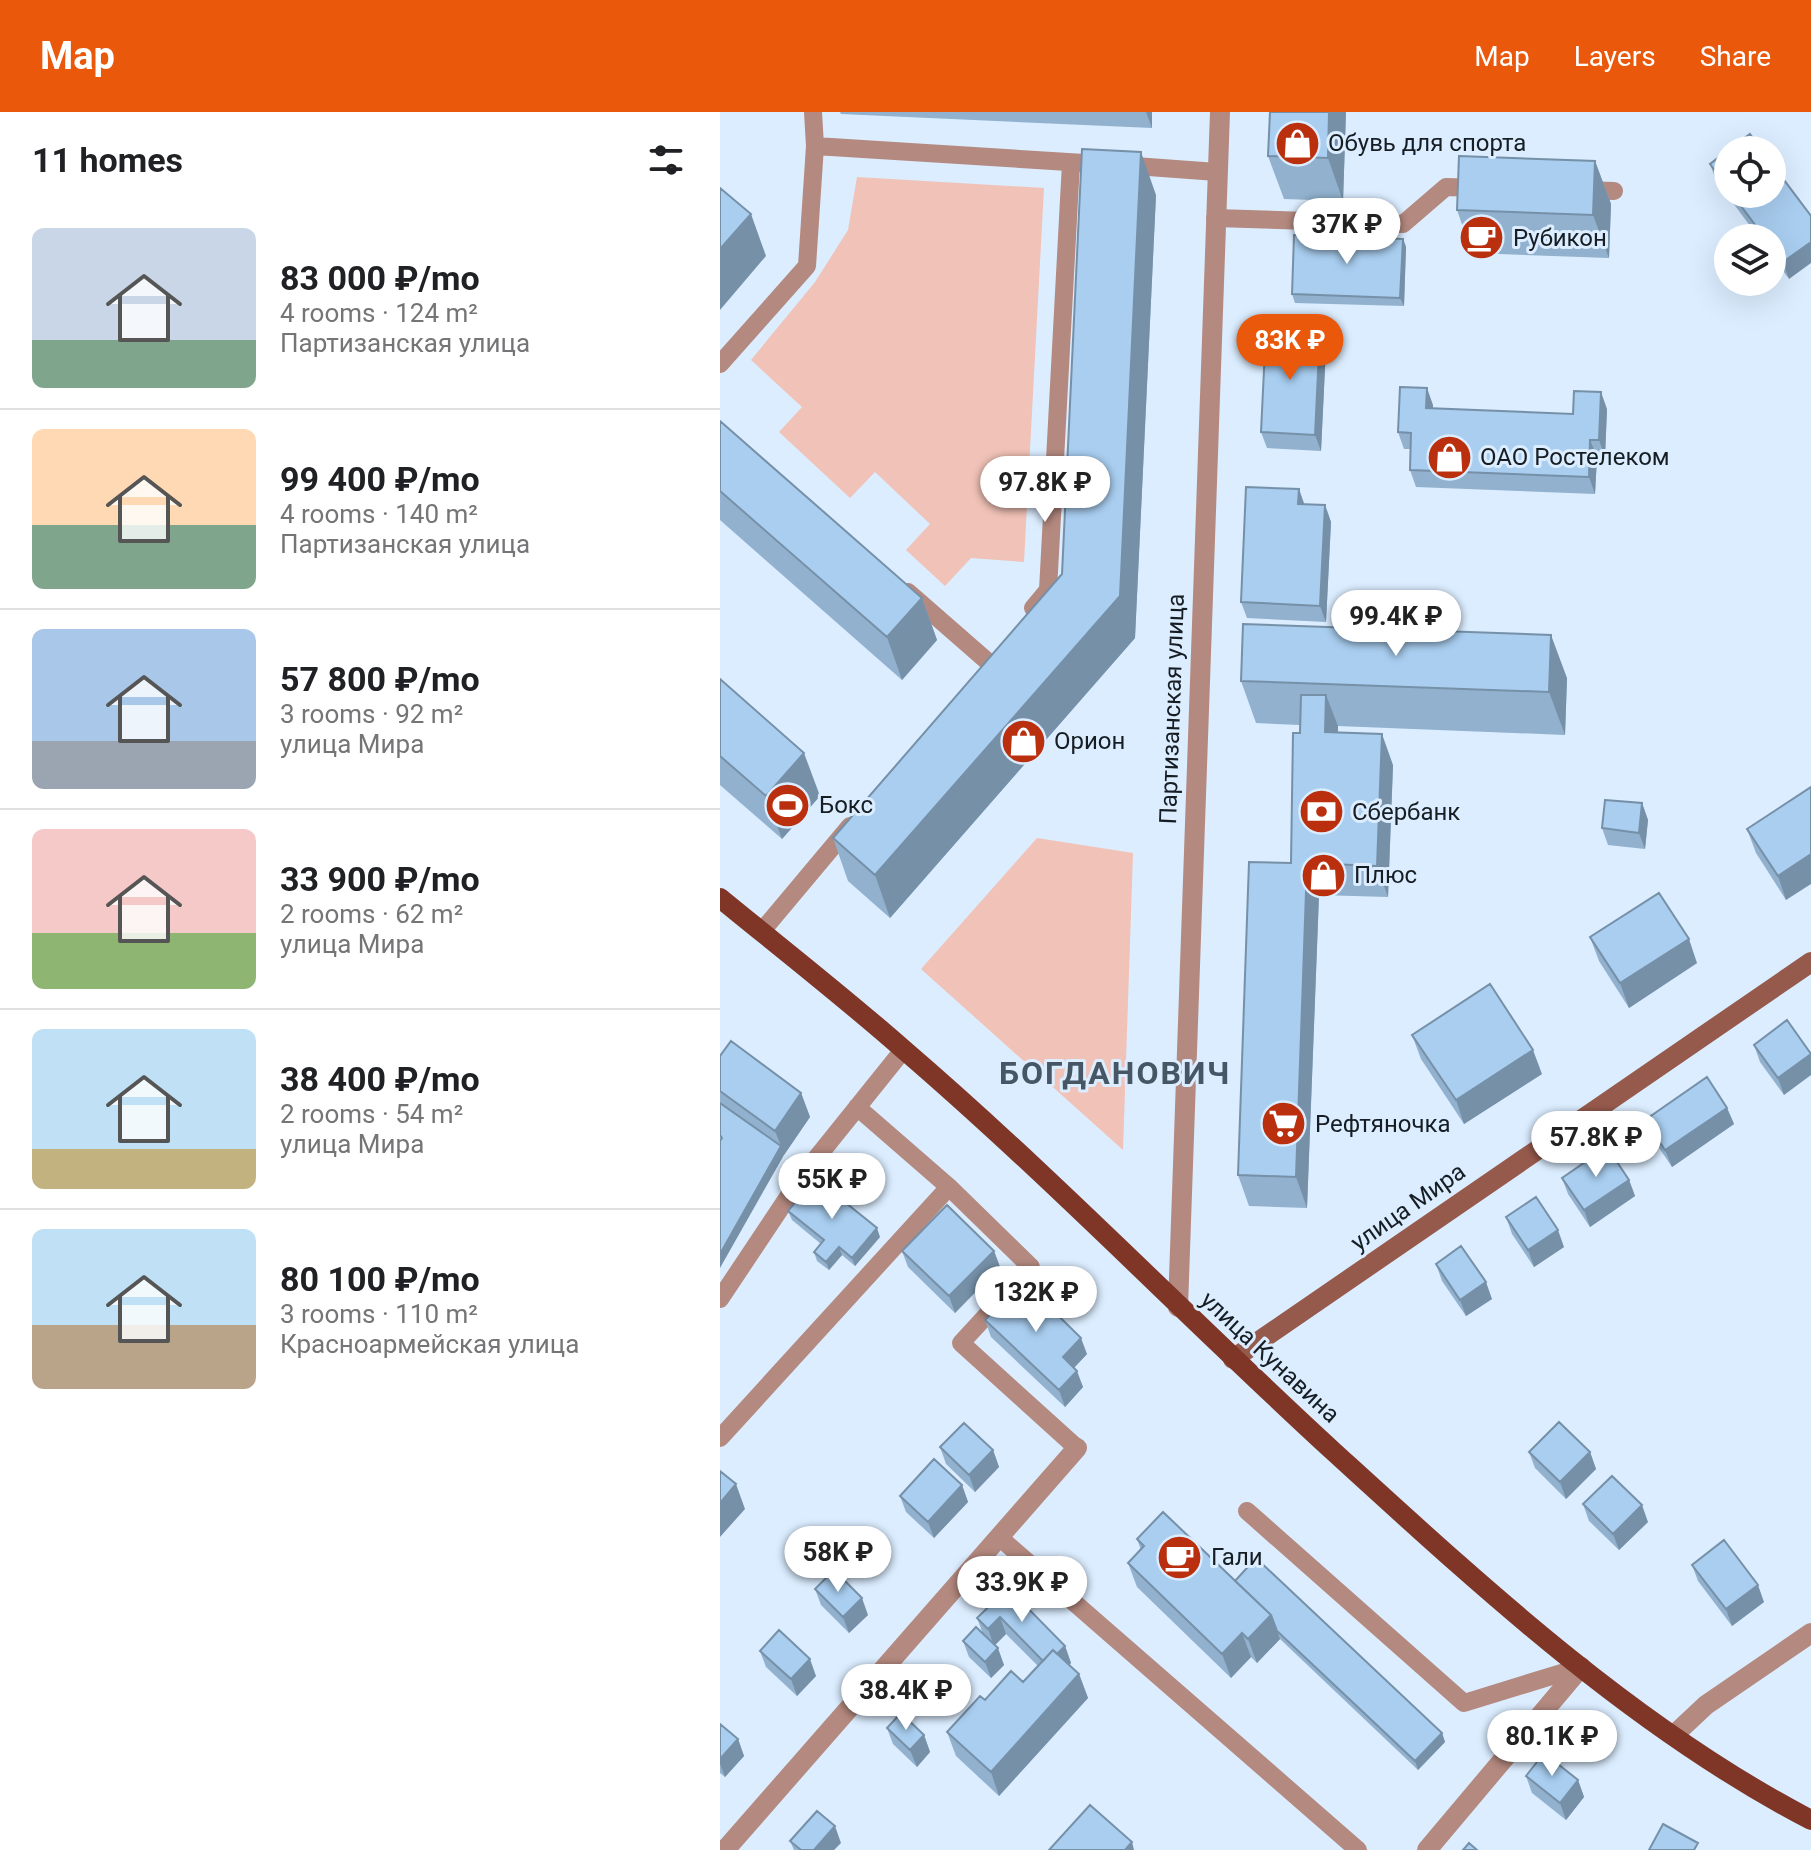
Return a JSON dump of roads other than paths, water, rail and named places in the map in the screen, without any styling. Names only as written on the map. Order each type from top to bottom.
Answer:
[{"type":"main road","name":"улица Кунавина","points":[[720,898],[904,1049],[1404,1516],[1581,1667],[1674,1735],[1778,1803],[1811,1820]]},
{"type":"main road","name":"улица Мира","points":[[1233,1359],[1811,962]]},
{"type":"street","name":"Партизанская улица","points":[[1178,1307],[1220,112]]},
{"type":"street","points":[[725,1850],[1077,1448]]},
{"type":"street","points":[[1674,1735],[1706,1705],[1811,1633]]},
{"type":"street","points":[[1427,1850],[1581,1667]]},
{"type":"lane","points":[[720,364],[807,266],[815,146],[813,112]]},
{"type":"lane","points":[[815,146],[1217,172]]},
{"type":"lane","points":[[1018,626],[1048,590],[1071,163]]},
{"type":"lane","points":[[1215,218],[1403,224],[1446,187],[1492,188]]},
{"type":"lane","points":[[1568,190],[1614,191]]},
{"type":"lane","points":[[895,581],[987,661]]},
{"type":"lane","points":[[762,931],[863,810]]},
{"type":"lane","points":[[720,1299],[802,1176],[904,1049]]},
{"type":"lane","points":[[857,1107],[949,1187],[1031,1267],[961,1343],[1077,1448]]},
{"type":"lane","points":[[720,1438],[949,1187]]},
{"type":"lane","points":[[1247,1511],[1464,1703],[1581,1667]]},
{"type":"lane","points":[[999,1537],[1358,1850]]},
{"type":"place","name":"Обувь для спорта","points":[[1297,143]]},
{"type":"place","name":"Рубикон","points":[[1482,238]]},
{"type":"place","name":"ОАО Ростелеком","points":[[1449,457]]},
{"type":"place","name":"Орион","points":[[1023,741]]},
{"type":"place","name":"Бокс","points":[[788,805]]},
{"type":"place","name":"Сбербанк","points":[[1321,812]]},
{"type":"place","name":"Плюс","points":[[1323,875]]},
{"type":"place","name":"Рефтяночка","points":[[1284,1124]]},
{"type":"place","name":"Гали","points":[[1180,1557]]},
{"type":"district","name":"БОГДАНОВИЧ","points":[[1115,1073]]}]
